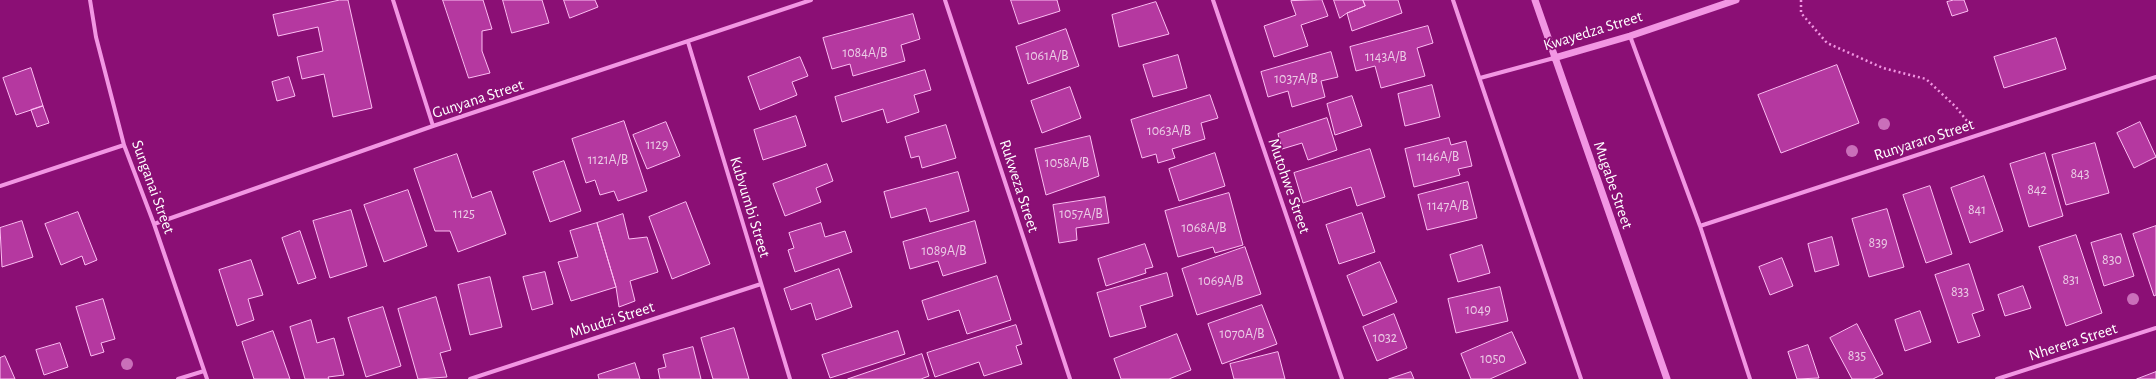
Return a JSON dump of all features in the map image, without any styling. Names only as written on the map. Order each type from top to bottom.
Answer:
[{"type":"street","name":"Sunganai Street","points":[[90,0],[96,36],[124,145],[154,224],[207,379]]},
{"type":"street","points":[[393,0],[433,126]]},
{"type":"street","name":"Gunyana Street","points":[[154,224],[433,126],[811,0]]},
{"type":"street","name":"Rukweza Street","points":[[945,0],[1070,379]]},
{"type":"street","name":"Mutohwe Street","points":[[1213,0],[1342,379]]},
{"type":"street","points":[[1453,0],[1581,379]]},
{"type":"street","name":"Mugabe Street","points":[[1534,0],[1667,379]]},
{"type":"street","name":"Kwayedza Street","points":[[1480,78],[1630,36],[1736,0]]},
{"type":"street","points":[[1630,36],[1700,226],[1750,379]]},
{"type":"street","name":"Kubvumbi Street","points":[[688,42],[790,379]]},
{"type":"street","name":"Runyararo Street","points":[[1700,226],[2156,77]]},
{"type":"street","points":[[0,186],[124,145]]},
{"type":"street","name":"Mbudzi Street","points":[[470,379],[761,284]]},
{"type":"street","name":"Nherera Street","points":[[1997,379],[2156,328]]},
{"type":"street","points":[[178,379],[204,371]]},
{"type":"path","points":[[1801,0],[1801,13],[1827,43],[1883,68],[1926,79],[1956,106],[1978,136]]},
{"type":"building","points":[[340,0],[348,0],[372,108],[333,117],[324,74],[302,79],[297,57],[323,51],[318,27],[278,36],[273,15]]},
{"type":"building","points":[[443,0],[483,0],[492,29],[482,31],[482,51],[490,73],[469,78]]},
{"type":"building","points":[[503,0],[542,0],[549,23],[512,33]]},
{"type":"building","points":[[564,0],[595,0],[598,7],[570,18]]},
{"type":"building","points":[[1011,0],[1057,0],[1060,11],[1019,24]]},
{"type":"building","points":[[1322,0],[1328,16],[1301,25],[1308,46],[1274,57],[1264,26],[1296,15],[1291,1]]},
{"type":"building","points":[[1334,0],[1363,0],[1365,6],[1347,13],[1340,18]]},
{"type":"building","points":[[1363,0],[1398,0],[1402,13],[1352,31],[1347,13],[1365,6]]},
{"type":"building","points":[[1964,0],[1968,11],[1952,16],[1947,2]]},
{"type":"building","points":[[1156,2],[1169,34],[1119,47],[1112,15]]},
{"type":"building","points":[[913,14],[920,39],[901,45],[905,61],[853,76],[850,64],[832,69],[823,38]]},
{"type":"building","points":[[1428,26],[1433,43],[1417,48],[1425,76],[1381,88],[1375,66],[1356,71],[1350,47]]},
{"type":"building","points":[[1066,29],[1079,66],[1028,84],[1016,47]]},
{"type":"building","points":[[2056,38],[2066,69],[2004,88],[1994,57]]},
{"type":"building","points":[[1331,52],[1338,77],[1321,81],[1325,97],[1292,107],[1288,91],[1268,97],[1261,72]]},
{"type":"building","points":[[1178,55],[1187,88],[1153,97],[1143,65]]},
{"type":"building","points":[[800,57],[808,76],[792,82],[797,95],[760,110],[748,77]]},
{"type":"building","points":[[1837,65],[1859,123],[1781,153],[1758,95]]},
{"type":"building","points":[[31,68],[43,106],[16,115],[3,78]]},
{"type":"building","points":[[925,70],[931,90],[914,95],[919,112],[887,123],[883,109],[842,122],[835,97]]},
{"type":"building","points":[[289,77],[295,96],[277,101],[272,82]]},
{"type":"building","points":[[1432,85],[1440,117],[1405,126],[1398,94]]},
{"type":"building","points":[[1070,87],[1081,118],[1042,133],[1031,101]]},
{"type":"building","points":[[1210,95],[1218,118],[1201,123],[1205,139],[1172,149],[1175,158],[1158,163],[1156,154],[1142,158],[1131,120]]},
{"type":"building","points":[[1352,96],[1362,126],[1335,135],[1327,104]]},
{"type":"building","points":[[43,106],[49,123],[37,127],[31,110]]},
{"type":"building","points":[[796,116],[806,146],[763,160],[754,130]]},
{"type":"building","points":[[1327,118],[1337,150],[1308,160],[1302,143],[1282,149],[1278,134]]},
{"type":"building","points":[[624,121],[647,191],[618,201],[614,191],[600,195],[595,180],[586,183],[572,139]]},
{"type":"building","points":[[666,122],[680,156],[647,169],[633,135]]},
{"type":"building","points":[[2140,122],[2156,157],[2134,168],[2117,133]]},
{"type":"building","points":[[946,125],[956,158],[922,168],[919,156],[911,158],[905,137]]},
{"type":"building","points":[[1090,136],[1099,176],[1046,195],[1035,149]]},
{"type":"building","points":[[1449,138],[1451,145],[1466,141],[1472,166],[1458,169],[1460,175],[1414,187],[1405,149]]},
{"type":"building","points":[[2095,143],[2109,193],[2066,205],[2052,155]]},
{"type":"building","points":[[1370,149],[1385,197],[1357,206],[1351,187],[1303,203],[1294,173]]},
{"type":"building","points":[[1215,153],[1225,186],[1179,201],[1169,169]]},
{"type":"building","points":[[2045,153],[2063,216],[2029,227],[2010,164]]},
{"type":"building","points":[[457,154],[472,198],[491,191],[506,234],[458,252],[450,231],[435,231],[414,169]]},
{"type":"building","points":[[564,161],[581,211],[550,222],[533,172]]},
{"type":"building","points":[[827,164],[833,181],[816,188],[821,202],[785,216],[773,184]]},
{"type":"building","points":[[958,172],[969,211],[930,222],[926,208],[891,218],[884,192]]},
{"type":"building","points":[[1984,176],[2003,231],[1970,243],[1951,188]]},
{"type":"building","points":[[1468,182],[1477,218],[1427,230],[1418,195]]},
{"type":"building","points":[[1930,186],[1952,254],[1926,263],[1903,195]]},
{"type":"building","points":[[408,190],[427,246],[384,262],[364,205]]},
{"type":"building","points":[[1229,193],[1243,245],[1215,253],[1213,247],[1178,257],[1165,211]]},
{"type":"building","points":[[1105,197],[1109,223],[1076,228],[1077,240],[1059,243],[1053,205]]},
{"type":"building","points":[[686,202],[710,264],[672,279],[649,217]]},
{"type":"building","points":[[1887,209],[1904,267],[1869,277],[1852,219]]},
{"type":"building","points":[[351,210],[367,266],[330,278],[313,221]]},
{"type":"building","points":[[78,212],[97,260],[85,265],[82,256],[61,265],[45,224]]},
{"type":"building","points":[[1362,213],[1375,252],[1339,264],[1326,225]]},
{"type":"building","points":[[623,214],[629,239],[647,237],[658,272],[630,281],[635,301],[619,307],[616,287],[597,223]]},
{"type":"building","points":[[22,221],[33,257],[2,267],[0,228]]},
{"type":"building","points":[[975,221],[986,263],[943,276],[938,261],[910,269],[903,242]]},
{"type":"building","points":[[597,223],[616,287],[571,301],[558,262],[578,257],[570,231]]},
{"type":"building","points":[[821,223],[825,237],[845,231],[852,252],[795,272],[788,250],[794,248],[789,233]]},
{"type":"building","points":[[2156,226],[2156,295],[2154,296],[2133,234]]},
{"type":"building","points":[[300,231],[316,278],[298,284],[282,238]]},
{"type":"building","points":[[2121,234],[2134,276],[2104,286],[2091,243]]},
{"type":"building","points":[[2076,235],[2102,313],[2066,326],[2039,247]]},
{"type":"building","points":[[1832,237],[1839,265],[1815,272],[1808,244]]},
{"type":"building","points":[[1145,244],[1153,267],[1145,269],[1146,273],[1106,286],[1098,259]]},
{"type":"building","points":[[1482,245],[1490,273],[1458,282],[1450,255]]},
{"type":"building","points":[[1245,247],[1261,294],[1197,315],[1182,269]]},
{"type":"building","points":[[1782,258],[1793,286],[1770,295],[1759,267]]},
{"type":"building","points":[[251,260],[263,295],[248,299],[254,320],[237,326],[219,270]]},
{"type":"building","points":[[1380,262],[1397,302],[1363,316],[1347,276]]},
{"type":"building","points":[[1969,264],[1984,310],[1972,314],[1980,336],[1958,343],[1935,275]]},
{"type":"building","points":[[839,269],[852,307],[816,320],[811,303],[791,310],[784,289]]},
{"type":"building","points":[[545,272],[553,304],[532,310],[523,277]]},
{"type":"building","points":[[1167,273],[1173,296],[1140,306],[1146,327],[1110,337],[1097,293]]},
{"type":"building","points":[[997,276],[1011,320],[967,334],[959,310],[928,320],[922,301]]},
{"type":"building","points":[[490,277],[502,327],[470,335],[458,285]]},
{"type":"building","points":[[2023,286],[2031,308],[2005,316],[1998,295]]},
{"type":"building","points":[[1500,287],[1508,321],[1456,333],[1448,299]]},
{"type":"building","points":[[436,297],[451,350],[440,353],[447,377],[418,379],[398,309]]},
{"type":"building","points":[[103,299],[115,339],[101,343],[104,352],[91,356],[76,307]]},
{"type":"building","points":[[1262,305],[1277,344],[1222,364],[1208,324]]},
{"type":"building","points":[[383,307],[401,366],[366,377],[348,318]]},
{"type":"building","points":[[1920,311],[1931,342],[1905,351],[1895,320]]},
{"type":"building","points":[[1394,314],[1407,348],[1377,361],[1363,327]]},
{"type":"building","points":[[311,320],[317,343],[334,338],[344,375],[328,377],[329,379],[305,379],[290,327]]},
{"type":"building","points":[[1857,324],[1883,374],[1873,379],[1852,379],[1830,338]]},
{"type":"building","points":[[1016,325],[1022,344],[1016,346],[1022,364],[984,376],[979,362],[935,377],[927,353]]},
{"type":"building","points":[[734,328],[749,379],[713,379],[701,338]]},
{"type":"building","points":[[273,331],[290,379],[254,379],[242,342]]},
{"type":"building","points":[[898,331],[905,354],[830,378],[822,355]]},
{"type":"building","points":[[1512,332],[1526,363],[1490,379],[1471,379],[1461,354]]},
{"type":"building","points":[[1177,334],[1191,370],[1169,379],[1121,379],[1114,359]]},
{"type":"building","points":[[60,343],[68,367],[44,375],[36,350]]},
{"type":"building","points":[[1808,345],[1819,378],[1797,379],[1788,352]]},
{"type":"building","points":[[693,347],[701,379],[660,379],[658,369],[666,367],[663,355]]},
{"type":"building","points":[[1278,352],[1285,379],[1234,379],[1230,364]]},
{"type":"building","points":[[922,354],[929,376],[921,379],[848,379]]},
{"type":"building","points":[[5,356],[15,379],[0,379],[0,358]]},
{"type":"building","points":[[635,363],[640,379],[599,379],[598,375]]},
{"type":"building","points":[[1411,372],[1414,379],[1389,379]]},
{"type":"building","points":[[2156,372],[2156,379],[2137,379]]}]
